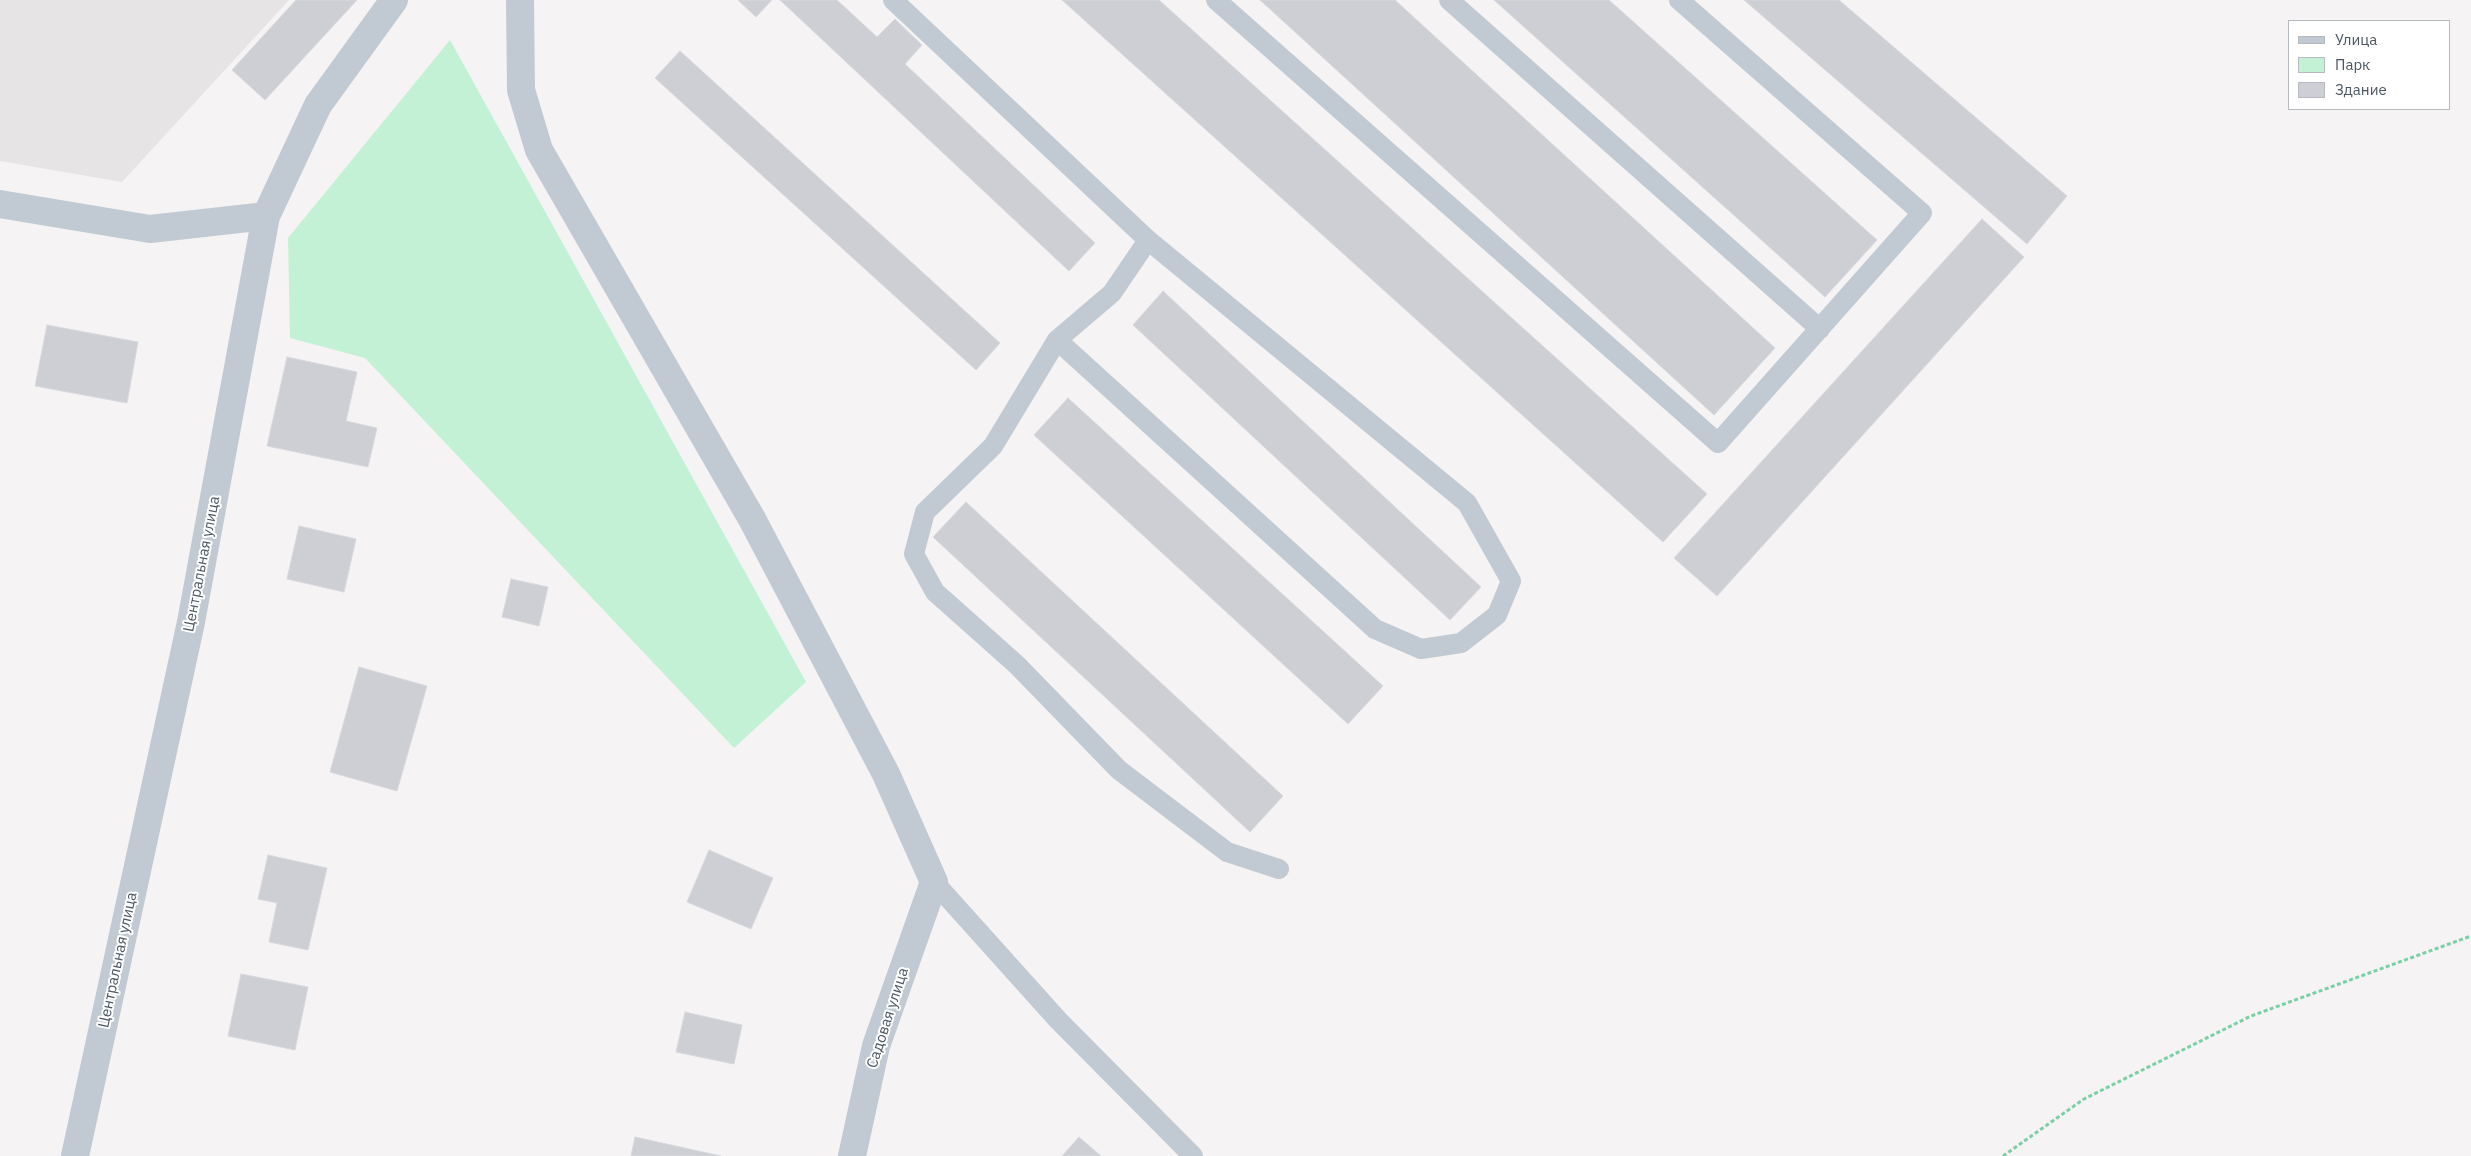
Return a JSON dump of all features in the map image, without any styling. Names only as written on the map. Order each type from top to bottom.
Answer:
[{"type":"street","name":"Центральная улица","points":[[76,1156],[191,622],[266,216],[318,104],[394,0]]},
{"type":"street","points":[[520,0],[521,90],[538,150],[752,519],[886,774],[934,882]]},
{"type":"street","points":[[0,204],[150,229],[266,216]]},
{"type":"street","name":"Садовая улица","points":[[852,1156],[876,1046],[934,882]]},
{"type":"lane","points":[[893,0],[1148,240],[1467,503],[1511,581],[1497,615],[1461,643],[1421,649],[1375,630],[1057,340]]},
{"type":"lane","points":[[1216,0],[1718,444],[1922,213],[1679,0]]},
{"type":"lane","points":[[1449,0],[1820,329]]},
{"type":"lane","points":[[1148,240],[1112,293],[1057,340],[993,446],[925,512],[914,554],[934,592],[1017,665],[1119,770],[1228,852],[1279,869]]},
{"type":"lane","points":[[934,882],[1058,1020],[1193,1156]]},
{"type":"path","points":[[2003,1156],[2084,1099],[2251,1016],[2471,936]]},
{"type":"shaded area","points":[[0,0],[289,0],[122,182],[0,161]]},
{"type":"green space","points":[[450,40],[806,682],[734,748],[365,358],[290,338],[288,238]]},
{"type":"building","points":[[296,0],[357,0],[265,100],[232,70]]},
{"type":"building","points":[[738,0],[772,0],[756,17]]},
{"type":"building","points":[[780,0],[837,0],[877,37],[895,19],[922,45],[905,64],[1095,243],[1069,271]]},
{"type":"building","points":[[1062,0],[1159,0],[1707,494],[1663,542]]},
{"type":"building","points":[[1260,0],[1395,0],[1775,348],[1714,415]]},
{"type":"building","points":[[1494,0],[1609,0],[1877,240],[1825,297]]},
{"type":"building","points":[[1744,0],[1839,0],[2067,196],[2027,244]]},
{"type":"building","points":[[680,51],[1000,343],[976,370],[655,78]]},
{"type":"building","points":[[1982,219],[2024,257],[1717,596],[1674,558]]},
{"type":"building","points":[[1163,291],[1481,587],[1450,620],[1133,325]]},
{"type":"building","points":[[47,325],[138,342],[127,403],[35,386]]},
{"type":"building","points":[[287,357],[357,372],[346,421],[377,428],[368,467],[267,446]]},
{"type":"building","points":[[1068,398],[1383,686],[1348,724],[1034,435]]},
{"type":"building","points":[[966,502],[1283,796],[1250,832],[933,537]]},
{"type":"building","points":[[299,526],[356,539],[344,592],[287,579]]},
{"type":"building","points":[[511,579],[548,587],[539,626],[502,617]]},
{"type":"building","points":[[359,667],[427,686],[397,791],[330,772]]},
{"type":"building","points":[[709,850],[773,878],[751,929],[687,902]]},
{"type":"building","points":[[268,855],[327,868],[308,950],[269,942],[277,903],[258,899]]},
{"type":"building","points":[[241,974],[308,987],[295,1050],[228,1036]]},
{"type":"building","points":[[685,1012],[742,1025],[734,1064],[676,1052]]},
{"type":"building","points":[[635,1137],[721,1156],[631,1156]]},
{"type":"building","points":[[1079,1137],[1101,1156],[1062,1156]]}]
